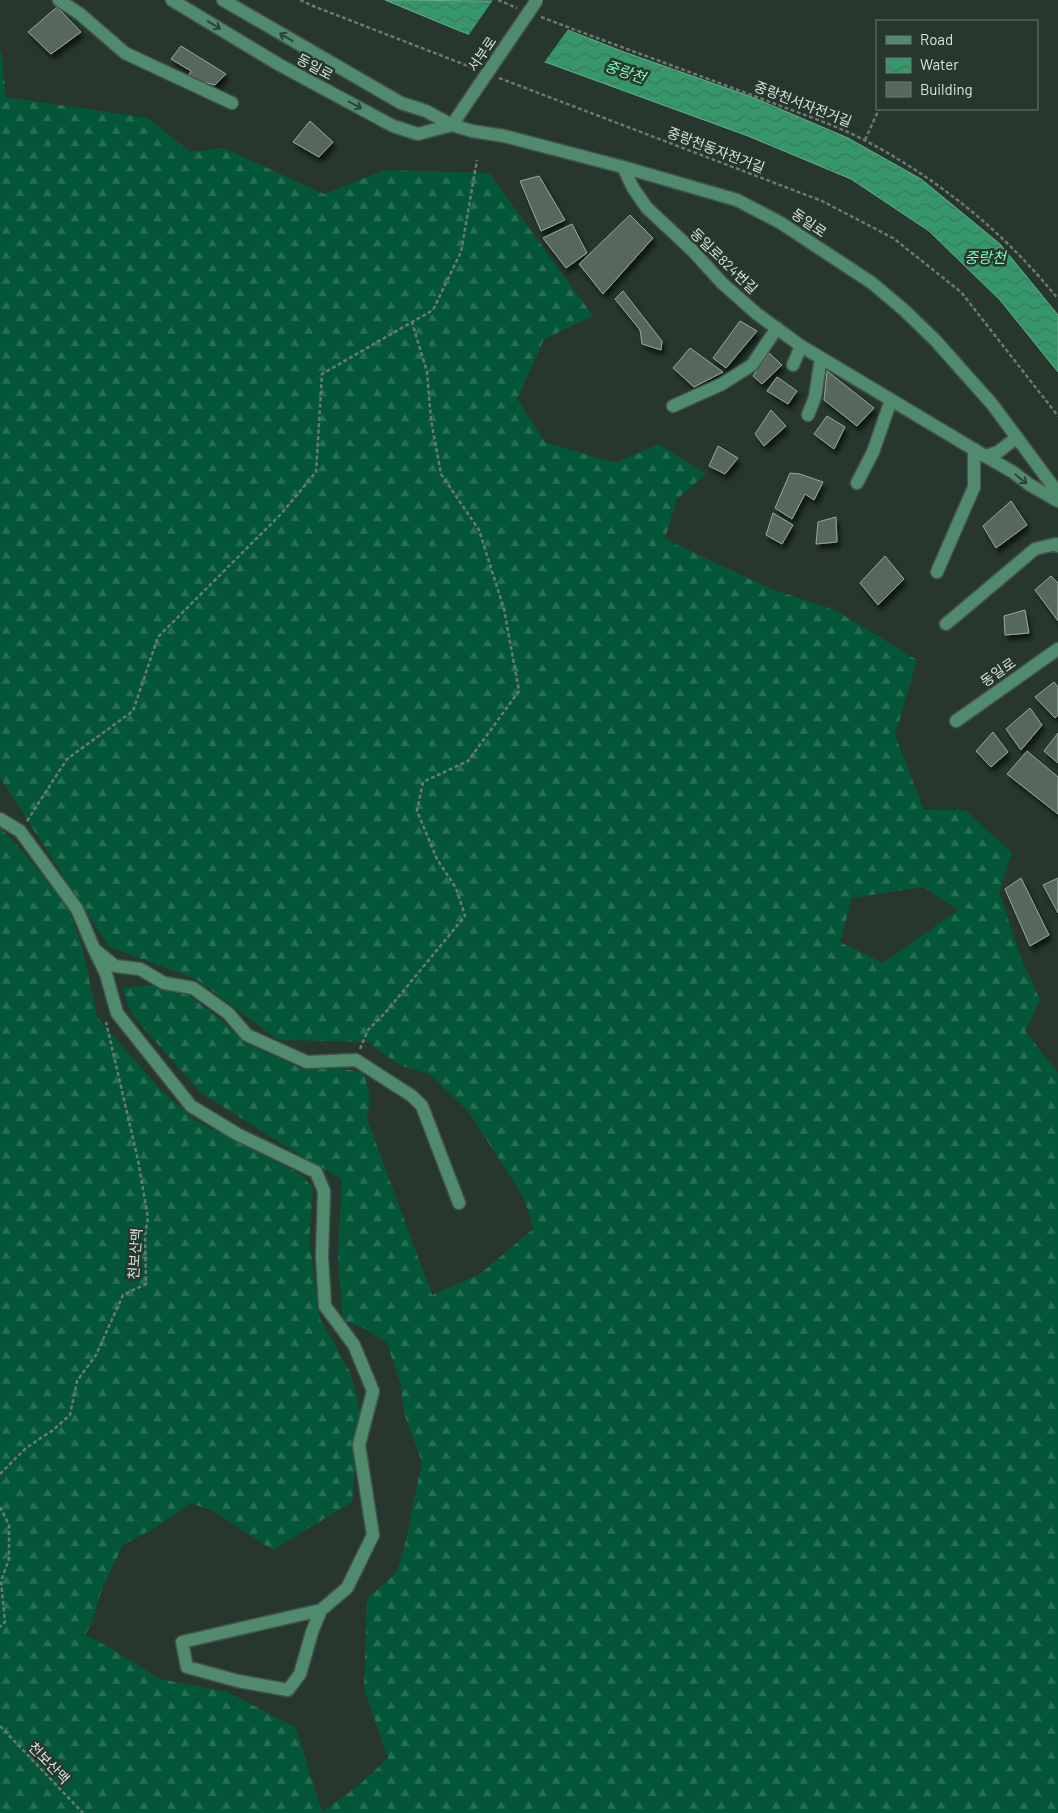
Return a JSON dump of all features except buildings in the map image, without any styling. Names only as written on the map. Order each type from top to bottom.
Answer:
[{"type":"street","points":[[59,0],[80,14],[125,53],[232,103]]},
{"type":"street","name":"동일로","points":[[172,0],[278,64],[393,126],[418,134],[452,126]]},
{"type":"street","name":"동일로","points":[[223,0],[401,103],[426,111],[452,126],[504,136],[624,167],[737,200],[781,223],[872,282],[935,340],[992,404],[1058,493]]},
{"type":"street","name":"서부로","points":[[452,126],[536,0]]},
{"type":"street","name":"동일로824번길","points":[[624,167],[633,188],[647,208],[692,250],[722,283],[757,314],[801,346],[980,452],[1013,472],[1030,486],[1058,501]]},
{"type":"street","points":[[673,406],[722,384],[752,366],[777,328]]},
{"type":"street","points":[[793,365],[801,346]]},
{"type":"street","points":[[808,415],[815,397],[821,358]]},
{"type":"street","points":[[857,483],[873,452],[891,400]]},
{"type":"street","points":[[936,572],[974,487],[980,452],[998,452],[1016,438]]},
{"type":"street","points":[[946,624],[1035,549],[1058,545]]},
{"type":"street","name":"동일로","points":[[956,721],[1058,649]]},
{"type":"street","points":[[0,818],[20,831],[78,909],[106,974],[117,1013],[192,1106],[237,1134],[316,1172],[324,1191],[322,1257],[325,1306],[354,1345],[373,1391],[359,1445],[373,1535],[347,1588],[321,1610],[182,1642],[187,1667],[238,1681],[288,1690],[300,1674],[312,1632],[321,1610]]},
{"type":"street","points":[[94,949],[115,966],[140,969],[164,983],[193,988],[228,1013],[246,1035],[307,1062],[356,1060],[412,1096],[422,1106],[460,1203]]},
{"type":"path","points":[[300,0],[480,70]]},
{"type":"path","points":[[498,0],[524,10]]},
{"type":"path","name":"중랑천서자전거길","points":[[541,17],[866,140],[919,173],[967,208],[1014,250],[1058,299]]},
{"type":"path","name":"중랑천동자전거길","points":[[498,77],[822,201],[893,238],[961,292],[1058,416]]},
{"type":"path","points":[[866,140],[880,110]]},
{"type":"path","points":[[20,831],[67,760],[133,711],[158,637],[280,514],[316,472],[322,374],[434,310],[460,252],[477,160]]},
{"type":"path","points":[[356,1060],[368,1030],[386,1012],[465,916],[456,888],[437,859],[417,811],[423,782],[468,761],[519,691],[504,609],[479,530],[441,474],[431,420],[427,372],[412,322]]},
{"type":"path","name":"천보산맥","points":[[0,1474],[26,1448],[53,1430],[70,1415],[77,1381],[96,1355],[123,1295],[146,1284],[145,1235],[148,1218],[138,1160],[105,1014]]},
{"type":"path","points":[[0,1507],[9,1525],[9,1559],[1,1581],[4,1622],[0,1627]]},
{"type":"path","name":"천보산맥","points":[[0,1726],[83,1813]]},
{"type":"green space","points":[[0,52],[6,97],[148,118],[190,152],[223,148],[324,194],[385,170],[489,173],[593,316],[544,339],[517,399],[545,442],[615,463],[659,444],[706,474],[676,500],[665,539],[771,589],[835,610],[917,660],[895,735],[924,810],[965,810],[1012,853],[999,892],[1020,956],[1040,1000],[1025,1031],[1058,1073],[1058,1813],[0,1813],[0,828],[21,849],[68,908],[82,946],[97,1017],[159,1088],[193,1119],[300,1174],[313,1188],[309,1238],[320,1319],[351,1374],[360,1412],[352,1502],[273,1550],[213,1511],[191,1503],[155,1528],[123,1545],[103,1586],[91,1624],[85,1635],[160,1679],[228,1692],[296,1728],[322,1812],[358,1786],[388,1758],[364,1689],[367,1599],[397,1572],[406,1540],[422,1462],[405,1416],[400,1383],[387,1343],[365,1329],[343,1320],[338,1258],[342,1179],[301,1156],[200,1092],[133,1016],[122,988],[150,985],[190,996],[220,1019],[245,1043],[303,1069],[340,1068],[364,1073],[370,1098],[367,1119],[432,1295],[480,1274],[534,1228],[524,1198],[468,1111],[429,1074],[399,1065],[368,1042],[278,1040],[196,979],[109,947],[0,777]],"holes":[[[923,887],[958,910],[883,963],[840,942],[852,898]]]},
{"type":"water","name":"중랑천","points":[[385,0],[494,1],[624,52],[752,97],[848,138],[921,179],[1000,244],[1058,315],[1058,372],[1000,300],[929,231],[851,179],[748,136],[460,31]]},
{"type":"pier","points":[[493,0],[498,0],[569,28],[543,64],[468,36]]}]
